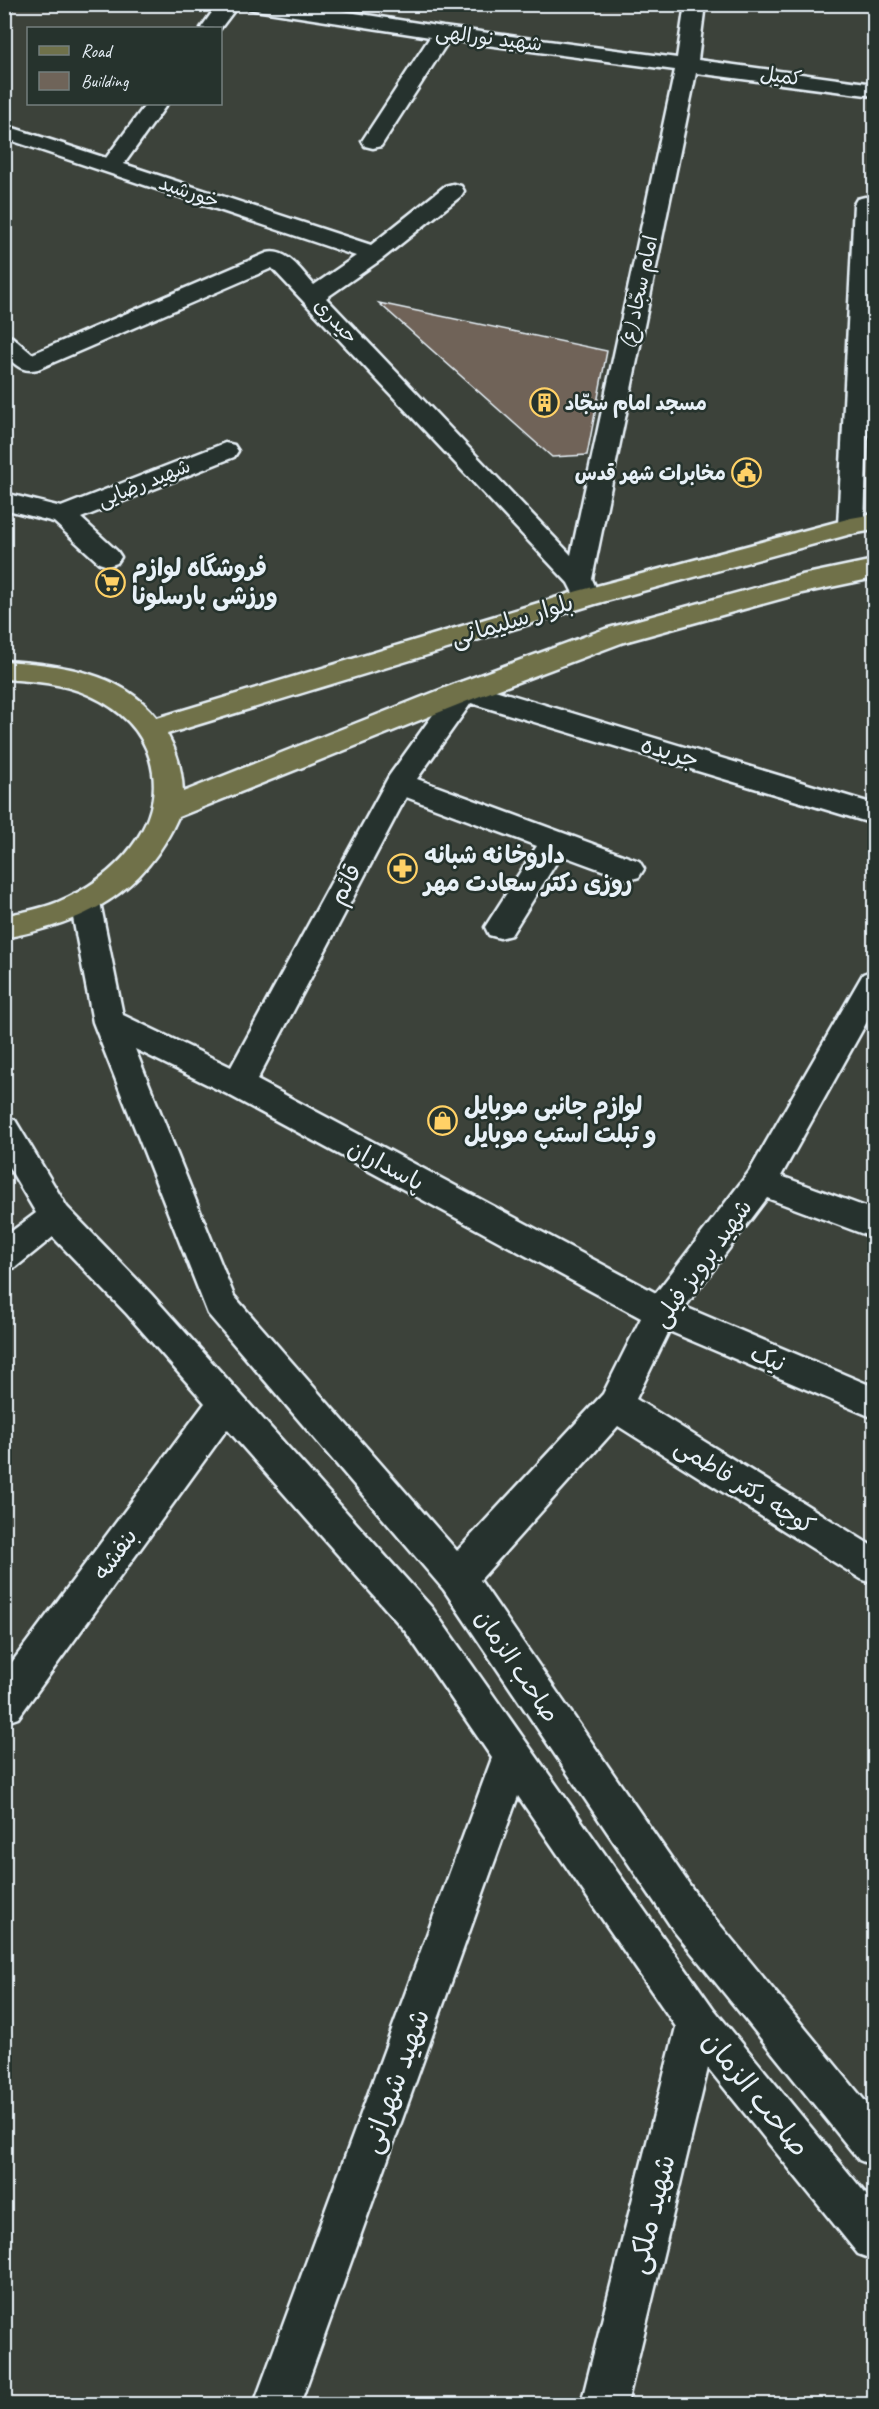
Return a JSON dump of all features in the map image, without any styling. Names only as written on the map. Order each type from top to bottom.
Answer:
[{"type":"main road","name":"بلوار سلیمانی","points":[[152,729],[583,588],[863,524]]},
{"type":"main road","name":"بلوار سلیمانی","points":[[167,810],[465,691],[615,635],[802,584],[874,568]]},
{"type":"main road","points":[[4,670],[51,673],[91,684],[126,704],[152,729],[169,767],[167,810],[151,844],[123,876],[86,902],[39,920],[4,927]]},
{"type":"street","points":[[212,27],[229,4]]},
{"type":"street","name":"شهید نورالهی","points":[[255,4],[443,33],[687,63]]},
{"type":"street","name":"امام سجّاد (ع)","points":[[583,588],[687,63],[696,4]]},
{"type":"street","points":[[373,141],[443,33]]},
{"type":"street","name":"کمیل","points":[[687,63],[874,90]]},
{"type":"street","points":[[111,166],[156,105]]},
{"type":"street","name":"خورشید","points":[[4,132],[374,254]]},
{"type":"street","points":[[313,296],[374,254],[453,191]]},
{"type":"street","points":[[863,524],[864,204],[874,205]]},
{"type":"street","name":"حیدری","points":[[4,342],[29,364],[275,258],[313,296],[583,588]]},
{"type":"street","name":"شهید رضایی","points":[[63,516],[225,451]]},
{"type":"street","points":[[4,501],[63,516],[108,557]]},
{"type":"street","name":"قائم","points":[[238,1085],[399,783],[465,691]]},
{"type":"street","name":"جریده","points":[[465,691],[874,814]]},
{"type":"street","points":[[399,783],[629,869]]},
{"type":"street","points":[[500,927],[556,840]]},
{"type":"street","name":"صاحب الزمان","points":[[86,902],[109,1022],[174,1182],[220,1304],[457,1578],[688,1917],[874,2145]]},
{"type":"street","name":"شهید پرویز فیلی","points":[[457,1578],[615,1405],[661,1312],[761,1182],[874,982]]},
{"type":"street","name":"پاسداران","points":[[109,1022],[238,1085],[661,1312]]},
{"type":"street","points":[[130,1077],[167,1051]]},
{"type":"street","points":[[4,1129],[55,1217],[4,1257]]},
{"type":"street","points":[[761,1182],[874,1224]]},
{"type":"street","name":"صاحب الزمان","points":[[55,1217],[139,1304],[225,1404],[419,1620],[698,2023],[874,2238]]},
{"type":"street","name":"نیک","points":[[661,1312],[874,1403]]},
{"type":"street","name":"بنفشه","points":[[4,1705],[225,1404]]},
{"type":"street","name":"کوچه دکتر فاطمی","points":[[615,1405],[874,1567]]},
{"type":"street","name":"شهید شهرانی","points":[[277,2404],[512,1757]]},
{"type":"street","name":"شهید ملکی","points":[[604,2404],[698,2023]]},
{"type":"building","name":"مسجد امام سجّاد","points":[[379,303],[607,351],[587,455],[552,457]]},
{"type":"place","name":"مسجد امام سجّاد","points":[[544,403]]},
{"type":"place","name":"مخابرات شهر قدس","points":[[747,473]]},
{"type":"place","name":"فروشگاه لوازم ورزشی بارسلونا","points":[[111,582]]},
{"type":"place","name":"داروخانه شبانه روزی دکتر سعادت مهر","points":[[403,869]]},
{"type":"place","name":"لوازم جانبی موبایل و تبلت استپ موبایل","points":[[443,1120]]}]
